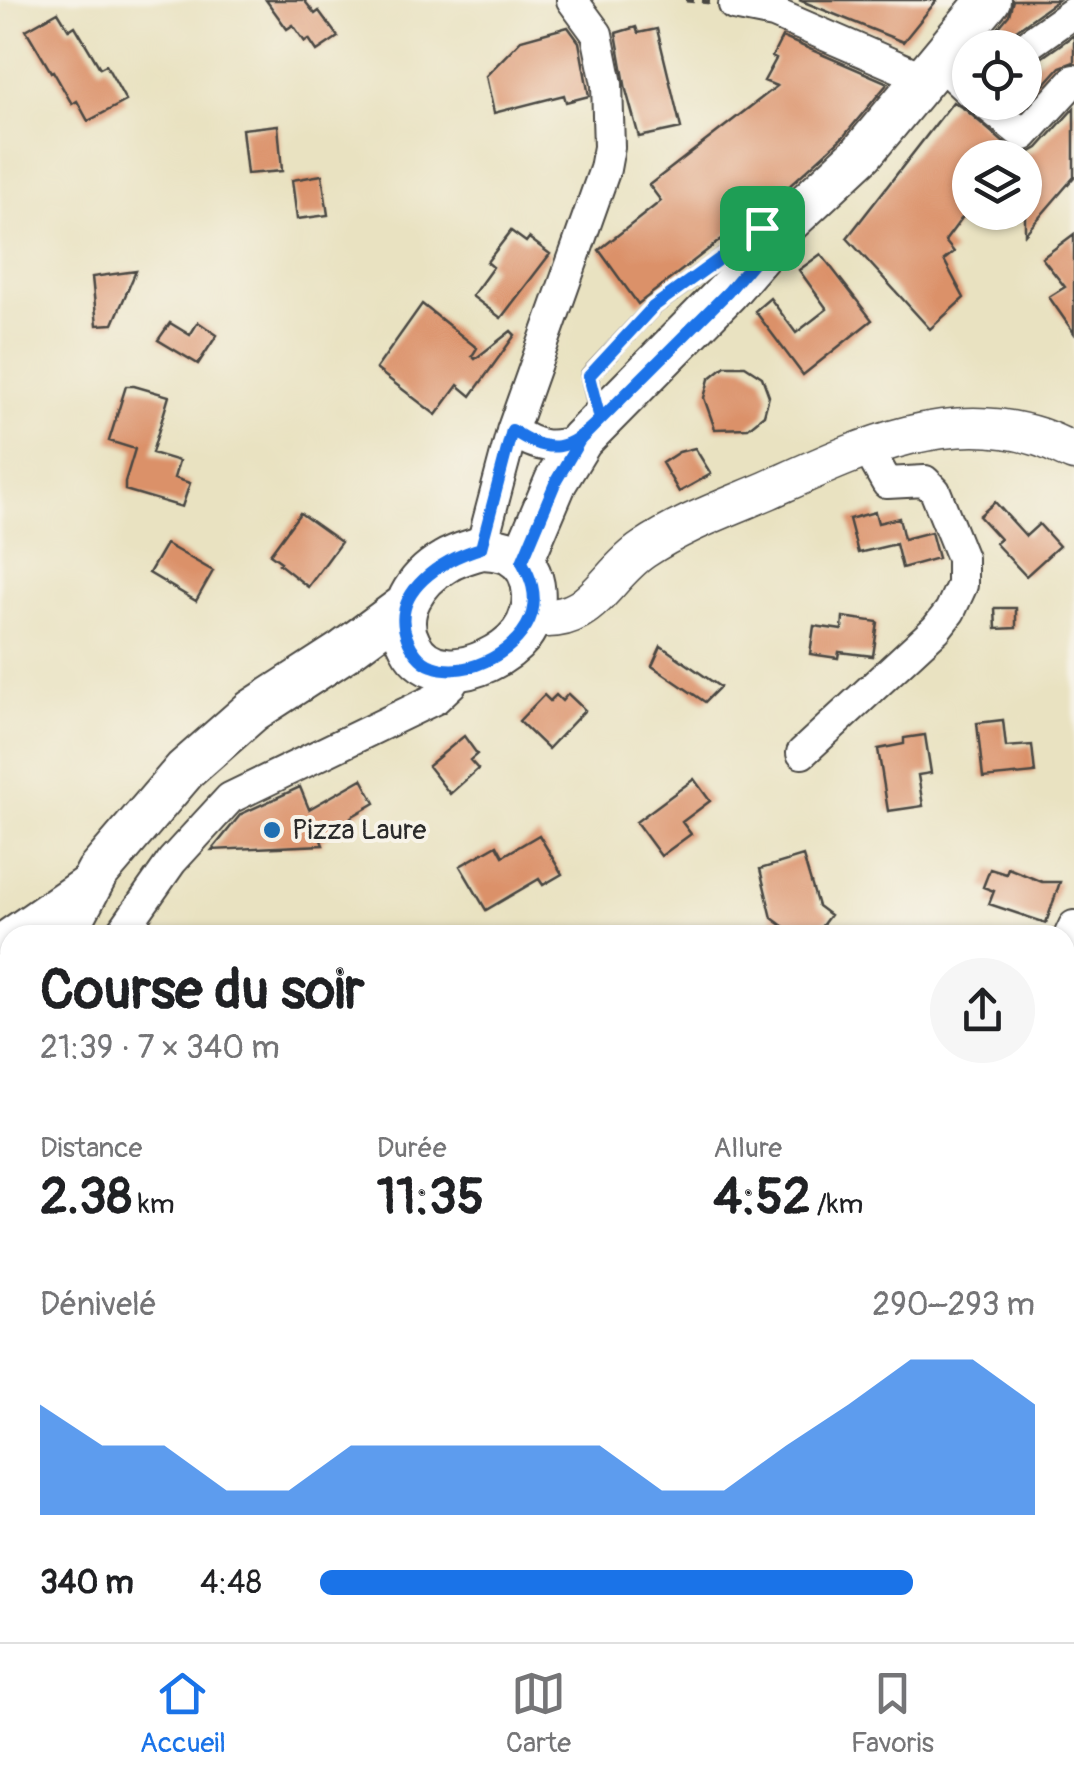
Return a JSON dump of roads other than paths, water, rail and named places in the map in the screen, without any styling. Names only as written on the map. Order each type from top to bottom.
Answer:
[{"type":"main road","points":[[978,30],[989,0]]},
{"type":"main road","points":[[522,562],[556,481],[590,429],[728,292],[788,221],[862,153],[952,89]]},
{"type":"main road","points":[[69,925],[97,873],[185,770],[252,710],[344,652],[405,606],[424,578],[444,562],[481,548],[508,552],[522,562],[532,581],[531,616],[520,636],[487,661],[459,670],[429,666],[415,654],[403,624],[405,606]]},
{"type":"main road","points":[[344,652],[380,649],[415,654]]},
{"type":"street","points":[[481,548],[512,430],[609,147],[607,84],[597,34],[572,0]]},
{"type":"street","points":[[734,4],[772,6],[952,82]]},
{"type":"street","points":[[1042,35],[1074,12]]},
{"type":"street","points":[[1024,140],[1074,80]]},
{"type":"street","points":[[993,120],[1013,140]]},
{"type":"street","points":[[531,616],[572,614],[589,604],[641,551],[700,519],[866,446],[912,433],[982,426],[1038,437],[1074,452]]},
{"type":"street","points":[[512,430],[528,441],[558,446],[590,429]]},
{"type":"street","points":[[802,753],[936,630],[962,585],[962,558],[935,491],[924,480],[887,484],[866,446]]},
{"type":"street","points":[[127,925],[172,862],[230,798],[434,699],[452,683],[459,670]]},
{"type":"street","points":[[22,925],[97,873]]},
{"type":"place","name":"Pizza Laure","points":[[272,830]]}]
